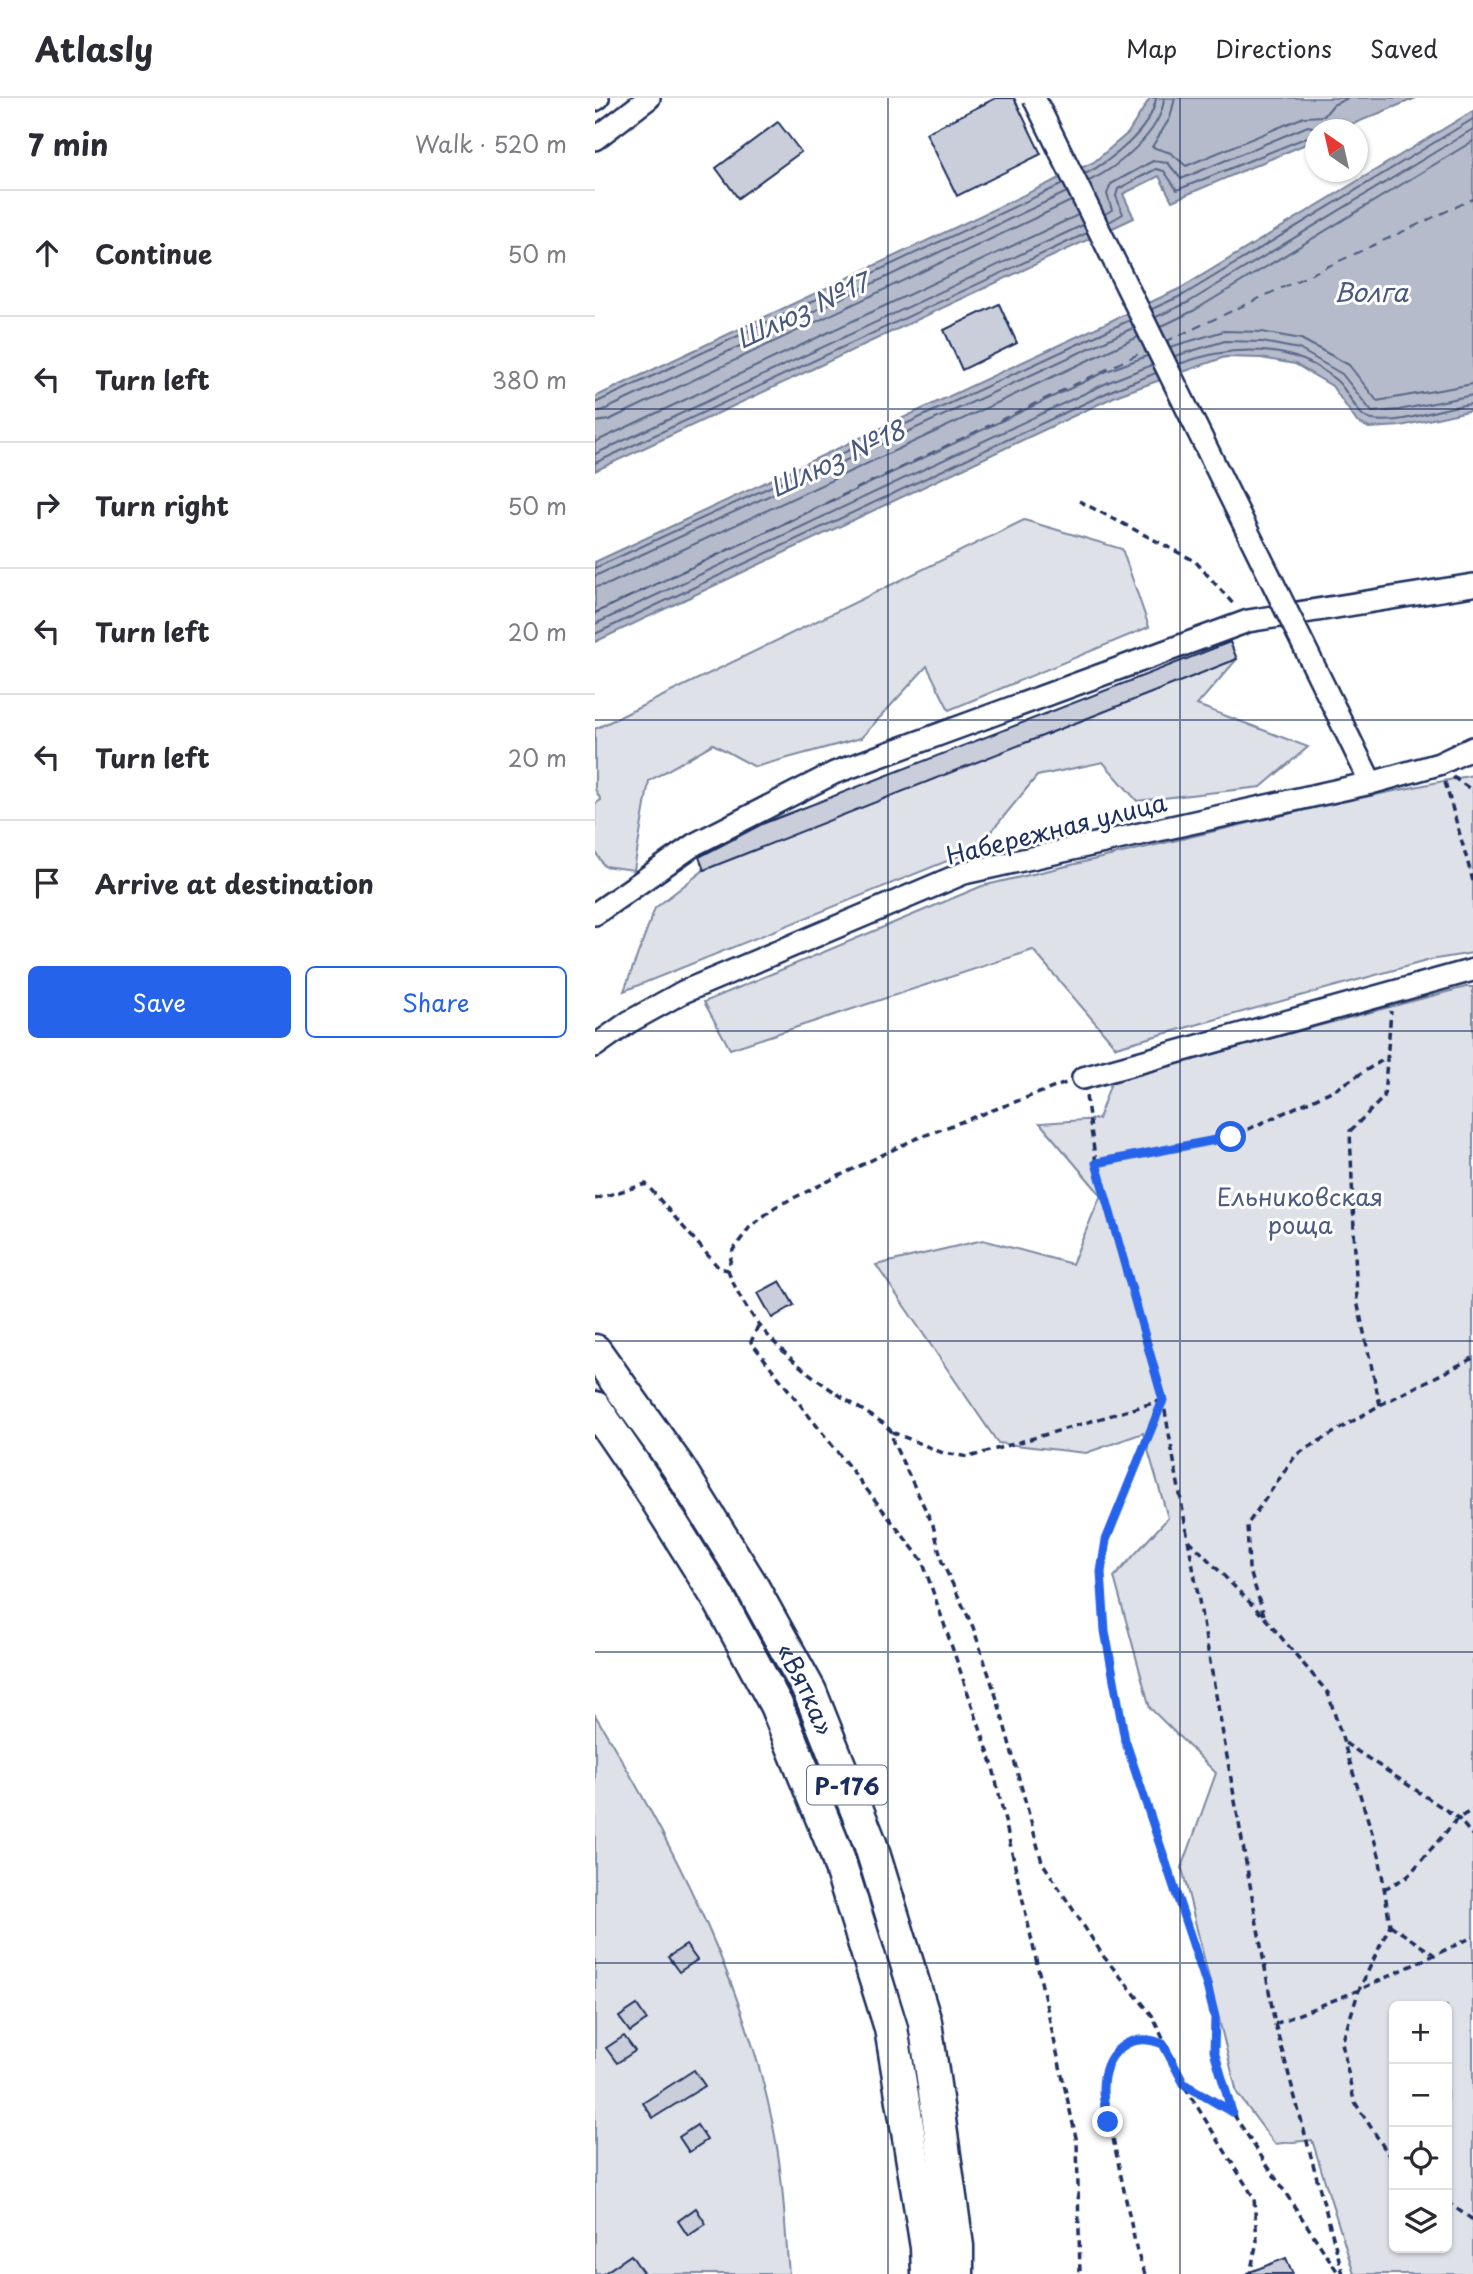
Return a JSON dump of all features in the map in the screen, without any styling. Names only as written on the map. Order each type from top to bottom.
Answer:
[{"type":"highway","name":"«Вятка»","points":[[595,1351],[678,1467],[750,1583],[810,1692],[870,1843],[925,2022],[957,2246],[957,2274]]},
{"type":"highway","name":"«Вятка»","points":[[595,1408],[649,1487],[726,1612],[776,1706],[836,1852],[891,2028],[927,2247],[927,2274]]},
{"type":"street","points":[[595,139],[649,98]]},
{"type":"street","points":[[1034,98],[1371,783]]},
{"type":"street","points":[[595,914],[695,844],[834,773],[1248,621],[1473,585]]},
{"type":"street","name":"Набережная улица","points":[[595,1046],[629,1022],[683,992],[964,873],[1371,783],[1440,765],[1473,748]]},
{"type":"street","points":[[1083,1077],[1473,970]]},
{"type":"path","points":[[1079,501],[1195,561],[1248,621]]},
{"type":"path","points":[[1440,765],[1473,791]]},
{"type":"path","points":[[1440,765],[1473,881]]},
{"type":"path","points":[[1380,1405],[1357,1301],[1350,1131],[1384,1097],[1392,992]]},
{"type":"path","points":[[1096,1163],[1231,1137],[1338,1088],[1389,1056]]},
{"type":"path","points":[[1163,1400],[969,1457],[943,1453],[892,1432],[814,1380],[758,1326],[736,1291],[727,1270],[733,1250],[749,1228],[775,1207],[805,1190],[915,1139],[1025,1096],[1083,1077],[1096,1163],[1163,1400],[1275,2024],[1341,2274]]},
{"type":"path","points":[[595,1199],[646,1184],[719,1268],[727,1270]]},
{"type":"path","points":[[758,1326],[751,1342],[922,1560],[992,1763],[1077,2142],[1080,2274]]},
{"type":"path","points":[[1264,1617],[1249,1568],[1247,1525],[1296,1455],[1380,1405],[1473,1358]]},
{"type":"path","points":[[1163,1400],[1106,1540],[1101,1572],[1105,1631],[1125,1740],[1207,1986],[1215,2018],[1214,2051],[1232,2112],[1341,2274]]},
{"type":"path","points":[[892,1432],[893,1442],[933,1525],[942,1562],[973,1627],[998,1702],[1042,1862],[1060,1885],[1104,1957],[1152,2015],[1163,2044],[1184,2084],[1254,2198],[1257,2241],[1250,2274]]},
{"type":"path","points":[[1187,1538],[1264,1617],[1328,1693],[1379,1855],[1390,1925],[1359,1990],[1342,2043],[1354,2101],[1389,2155]]},
{"type":"path","points":[[1343,1742],[1458,1818],[1473,1836]]},
{"type":"path","points":[[1384,1889],[1407,1877],[1458,1818],[1473,1810]]},
{"type":"path","points":[[1390,1925],[1433,1954]]},
{"type":"path","points":[[1275,2024],[1359,1990],[1473,1937]]},
{"type":"path","points":[[1145,2274],[1137,2252],[1103,2091],[1105,2069],[1118,2050],[1133,2039],[1146,2037],[1163,2044]]},
{"type":"path","points":[[1184,2084],[1232,2112]]},
{"type":"path","points":[[1452,2205],[1473,2220]]},
{"type":"green space","points":[[1024,520],[1122,549],[1149,627],[949,710],[927,666],[861,738],[755,767],[713,744],[649,781],[634,870],[604,866],[595,851],[595,804],[601,800],[595,789],[595,729]]},
{"type":"green space","points":[[1237,659],[1197,705],[1308,747],[1261,787],[1137,801],[1103,762],[1037,776],[977,849],[624,991],[655,908],[704,870]]},
{"type":"green space","points":[[1473,775],[1473,953],[1430,960],[1116,1047],[1033,950],[730,1049],[704,1002],[982,886],[1326,805]]},
{"type":"green space","name":"Ельниковская роща","points":[[1473,987],[1473,2274],[1354,2274],[1312,2140],[1275,2144],[1237,2093],[1182,1868],[1216,1773],[1150,1708],[1114,1577],[1168,1518],[1143,1433],[1086,1453],[998,1443],[876,1265],[983,1240],[1072,1264],[1101,1195],[1040,1123],[1098,1119],[1112,1080]]},
{"type":"green space","points":[[595,1715],[681,1869],[729,1979],[749,2035],[777,2147],[789,2274],[595,2274]]},
{"type":"water","name":"Шлюз №17","points":[[1150,98],[1416,98],[1365,119],[1305,119],[1305,144],[1172,201],[1159,176],[1123,194],[1134,218],[595,471],[595,397],[1094,162],[1128,133]]},
{"type":"water","name":"Волга","points":[[1473,111],[1473,410],[1401,426],[1369,428],[1357,422],[1332,386],[1295,364],[1261,358],[1225,357],[1118,395],[595,642],[595,562],[1181,288],[1356,182],[1368,182],[1368,175]]},
{"type":"building","points":[[996,98],[1014,98],[1041,154],[957,196],[926,133]]},
{"type":"building","points":[[778,122],[801,152],[738,198],[716,168]]},
{"type":"building","points":[[999,304],[1017,343],[962,370],[944,330]]},
{"type":"building","points":[[1230,642],[1237,659],[704,870],[699,857],[762,824]]},
{"type":"building","points":[[780,1281],[794,1305],[772,1318],[758,1293]]},
{"type":"building","points":[[686,1945],[697,1960],[679,1972],[668,1957]]},
{"type":"building","points":[[637,2005],[647,2020],[630,2032],[619,2017]]},
{"type":"building","points":[[624,2036],[635,2051],[617,2063],[606,2048]]},
{"type":"building","points":[[694,2070],[705,2086],[653,2118],[643,2103]]},
{"type":"building","points":[[697,2125],[707,2140],[689,2152],[679,2137]]},
{"type":"building","points":[[696,2208],[706,2224],[688,2236],[678,2221]]},
{"type":"building","points":[[631,2255],[644,2274],[603,2274]]},
{"type":"building","points":[[1286,2258],[1293,2274],[1247,2274],[1247,2273]]},
{"type":"ferry route","points":[[1165,342],[1473,199]]},
{"type":"ferry route","points":[[595,613],[1147,350]]},
{"type":"route","points":[[1108,2122],[1103,2091],[1105,2069],[1118,2050],[1133,2039],[1146,2037],[1163,2044],[1184,2084],[1232,2112],[1220,2079],[1214,2051],[1215,2018],[1207,1986],[1125,1740],[1105,1631],[1101,1572],[1106,1540],[1163,1400],[1096,1163],[1231,1137]]},
{"type":"water label","name":"Шлюз №18","points":[[837,458]]}]
